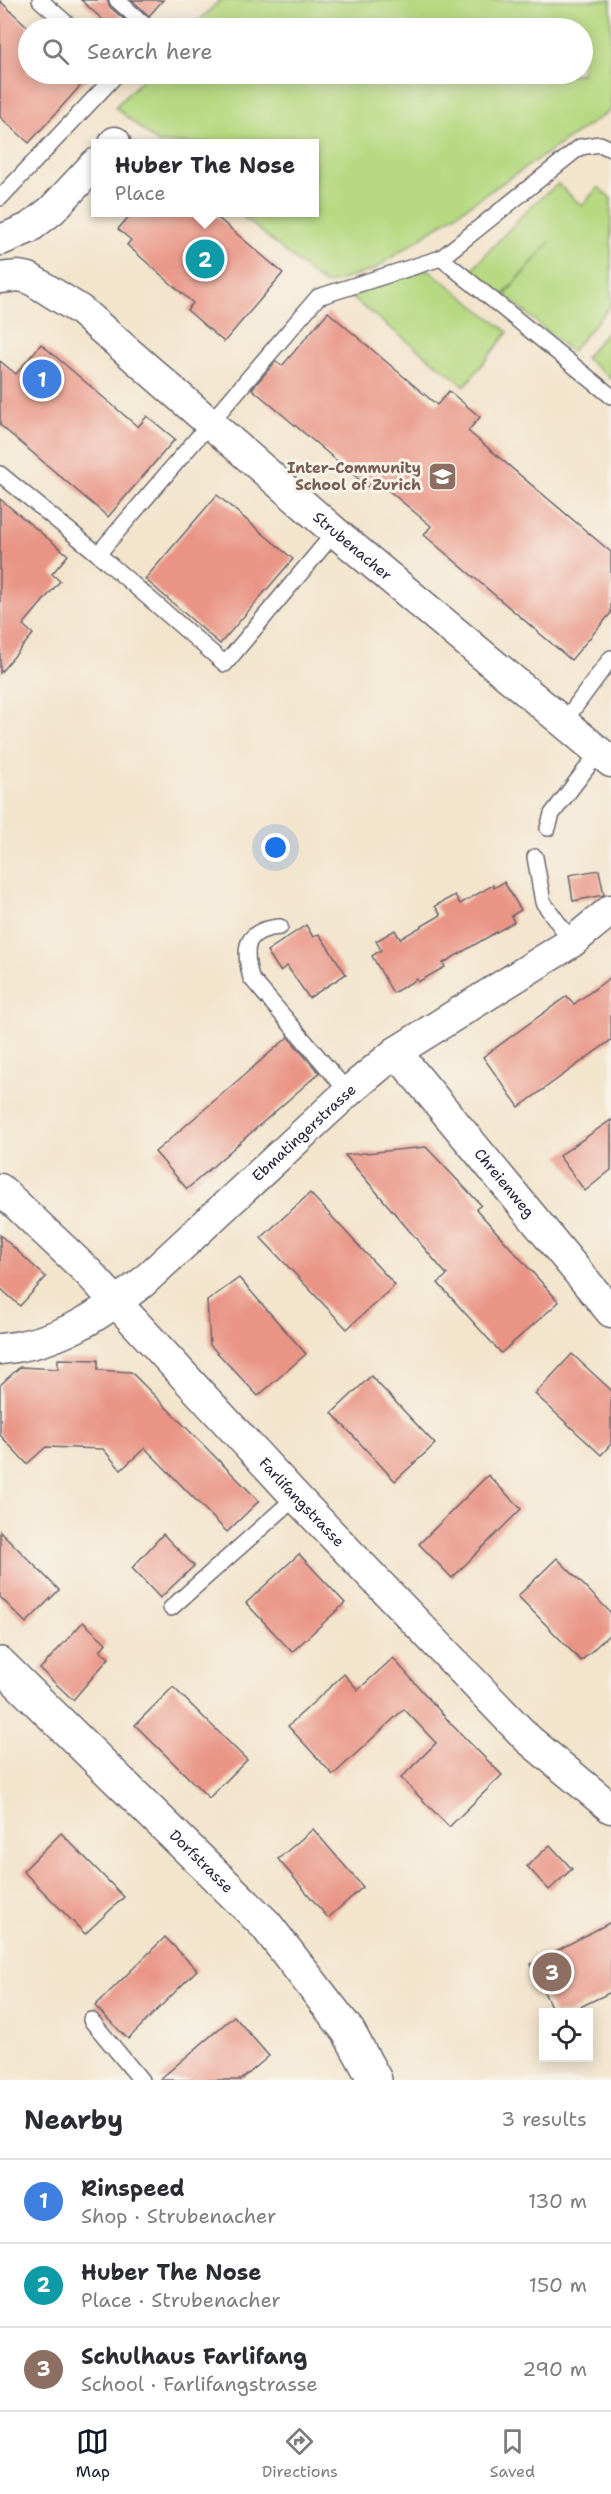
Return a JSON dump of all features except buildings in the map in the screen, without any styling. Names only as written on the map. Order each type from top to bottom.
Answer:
[{"type":"street","points":[[3,277],[0,239],[29,228],[52,210],[91,169]]},
{"type":"street","name":"Strubenacher","points":[[3,277],[30,278],[80,310],[335,532],[605,757]]},
{"type":"street","name":"Ebmatingerstrasse","points":[[0,1350],[50,1338],[89,1322],[117,1302],[142,1283],[348,1092],[396,1052],[572,942],[611,910]]},
{"type":"street","name":"Chreienweg","points":[[396,1052],[611,1312]]},
{"type":"street","name":"Farlifangstrasse","points":[[0,1189],[117,1302],[296,1497],[528,1739],[611,1808]]},
{"type":"street","name":"Dorfstrasse","points":[[0,1664],[266,1925],[348,2031],[375,2080]]},
{"type":"lane","points":[[40,0],[61,18]]},
{"type":"lane","points":[[117,0],[137,18]]},
{"type":"lane","points":[[0,184],[34,151],[95,84]]},
{"type":"lane","points":[[0,198],[108,84]]},
{"type":"lane","points":[[98,554],[318,297],[441,258],[580,147],[600,144],[611,149]]},
{"type":"lane","points":[[441,258],[611,396]]},
{"type":"lane","points":[[0,474],[98,554],[225,664],[335,532]]},
{"type":"lane","points":[[563,723],[611,658]]},
{"type":"lane","points":[[548,828],[552,814],[605,757]]},
{"type":"lane","points":[[536,857],[543,902],[572,942]]},
{"type":"lane","points":[[280,927],[264,928],[250,938],[245,957],[251,978],[348,1092]]},
{"type":"lane","points":[[171,1608],[296,1497]]},
{"type":"lane","points":[[91,2020],[141,2080]]},
{"type":"green space","points":[[220,0],[611,0],[611,110],[373,270],[325,285],[244,217],[319,217],[319,139],[153,139],[115,107],[138,84],[593,84],[593,18],[202,18]]},
{"type":"green space","points":[[558,184],[582,206],[598,187],[611,198],[611,305],[571,352],[505,295],[550,242],[502,297],[472,269],[531,206]]},
{"type":"green space","points":[[428,269],[508,332],[465,386],[348,295]]},
{"type":"green space","points":[[611,327],[611,379],[585,358]]},
{"type":"place","name":"Huber The Nose","points":[[205,259]]},
{"type":"place","name":"Rinspeed","points":[[42,379]]},
{"type":"place","name":"Inter-Community School of Zurich","points":[[442,477]]},
{"type":"place","name":"Schulhaus Farlifang","points":[[552,1972]]}]
